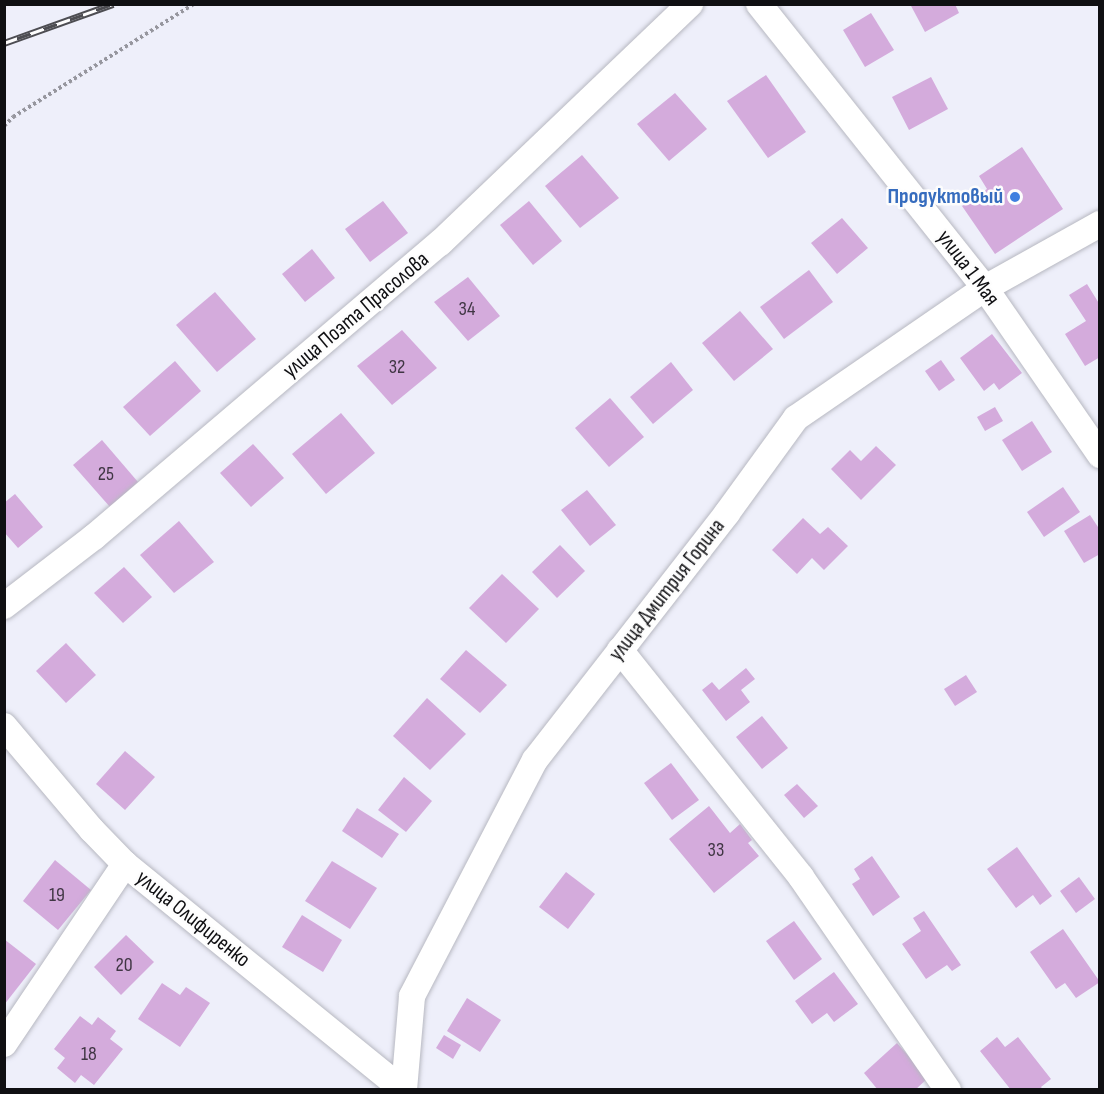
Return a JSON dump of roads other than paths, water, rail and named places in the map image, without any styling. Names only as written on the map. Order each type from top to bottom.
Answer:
[{"type":"street","name":"улица Поэта Прасолова","points":[[4,606],[94,537],[440,243],[690,4]]},
{"type":"street","name":"улица 1 Мая","points":[[759,4],[985,288],[1100,455]]},
{"type":"street","name":"улица Дмитрия Горина","points":[[404,1089],[412,996],[535,760],[727,513],[796,418],[985,288],[1100,224]]},
{"type":"street","points":[[620,650],[801,877],[948,1089]]},
{"type":"street","name":"улица Олифиренко","points":[[4,726],[92,830],[125,864],[404,1089]]},
{"type":"street","points":[[4,1044],[125,864]]},
{"type":"railway","points":[[4,43],[113,4]]},
{"type":"place","name":"Продуктовый","points":[[1015,197]]}]
